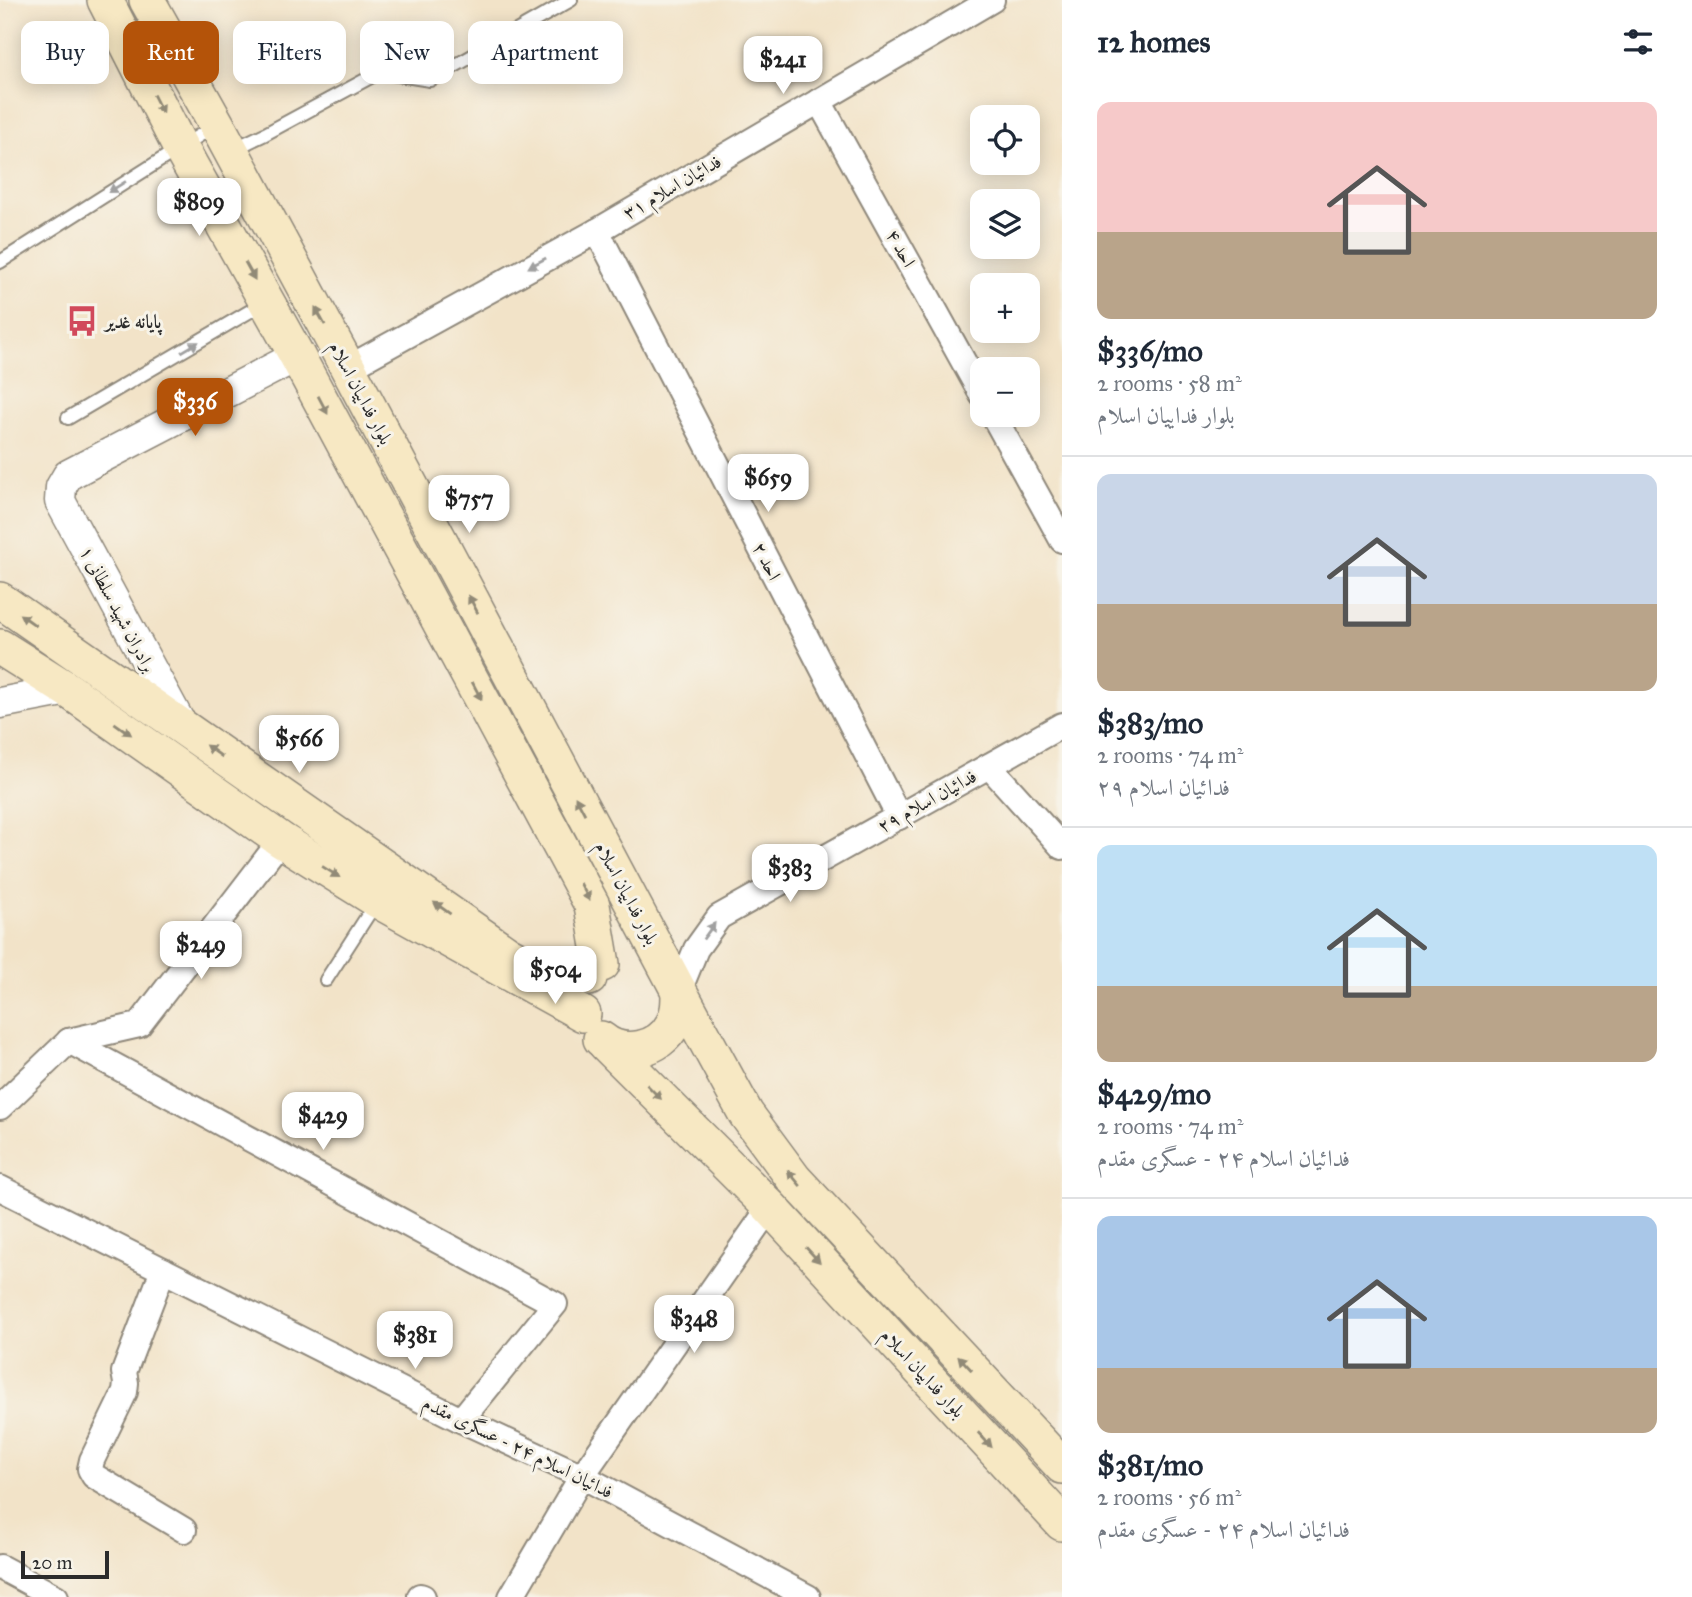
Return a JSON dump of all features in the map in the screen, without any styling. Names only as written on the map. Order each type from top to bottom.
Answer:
[{"type":"main road","name":"بلوار فداییان اسلام","points":[[105,0],[180,148],[297,356],[592,905],[595,971]]},
{"type":"main road","name":"بلوار فداییان اسلام","points":[[146,0],[348,368],[746,1114],[794,1179],[1062,1466]]},
{"type":"main road","points":[[0,600],[508,954],[541,972],[595,971]]},
{"type":"main road","points":[[0,648],[68,690],[281,841],[377,900],[583,1014]]},
{"type":"main road","points":[[638,954],[655,961],[674,982],[679,1009],[672,1026],[660,1040],[643,1049],[624,1050],[606,1044],[592,1031],[583,1014],[582,995],[595,971],[619,956],[638,954]]},
{"type":"main road","name":"بلوار فداییان اسلام","points":[[606,1044],[770,1207],[1062,1523]]},
{"type":"street","name":"فدائیان اسلام ۳۱","points":[[348,368],[597,231],[819,101],[976,4]]},
{"type":"street","name":"احد ۴","points":[[819,101],[970,373]]},
{"type":"street","name":"احد ۲","points":[[597,231],[899,817]]},
{"type":"street","name":"برادران شهید سلطانی ۱","points":[[183,729],[60,502],[61,487],[68,475],[297,356]]},
{"type":"street","points":[[1000,427],[1062,540]]},
{"type":"street","points":[[0,703],[68,690]]},
{"type":"street","name":"فدائیان اسلام ۲۹","points":[[674,982],[719,917],[1062,725]]},
{"type":"street","points":[[989,766],[1062,847]]},
{"type":"street","points":[[0,1107],[69,1041],[139,1025],[281,841]]},
{"type":"street","points":[[69,1041],[555,1304],[461,1420]]},
{"type":"street","name":"فدائیان اسلام ۲۴ - عسگری مقدم","points":[[0,1188],[461,1420],[582,1476],[808,1597]]},
{"type":"street","points":[[511,1597],[582,1476],[770,1207]]},
{"type":"street","points":[[163,1270],[124,1372],[125,1392],[90,1469],[94,1476],[184,1530]]},
{"type":"street","points":[[0,1567],[56,1597]]},
{"type":"lane","points":[[0,262],[180,148],[223,138],[265,134],[380,72],[430,80],[571,0]]},
{"type":"lane","points":[[68,418],[267,302]]},
{"type":"lane","points":[[326,980],[377,900]]},
{"type":"place","name":"پایانه غدیر","points":[[82,321]]}]
